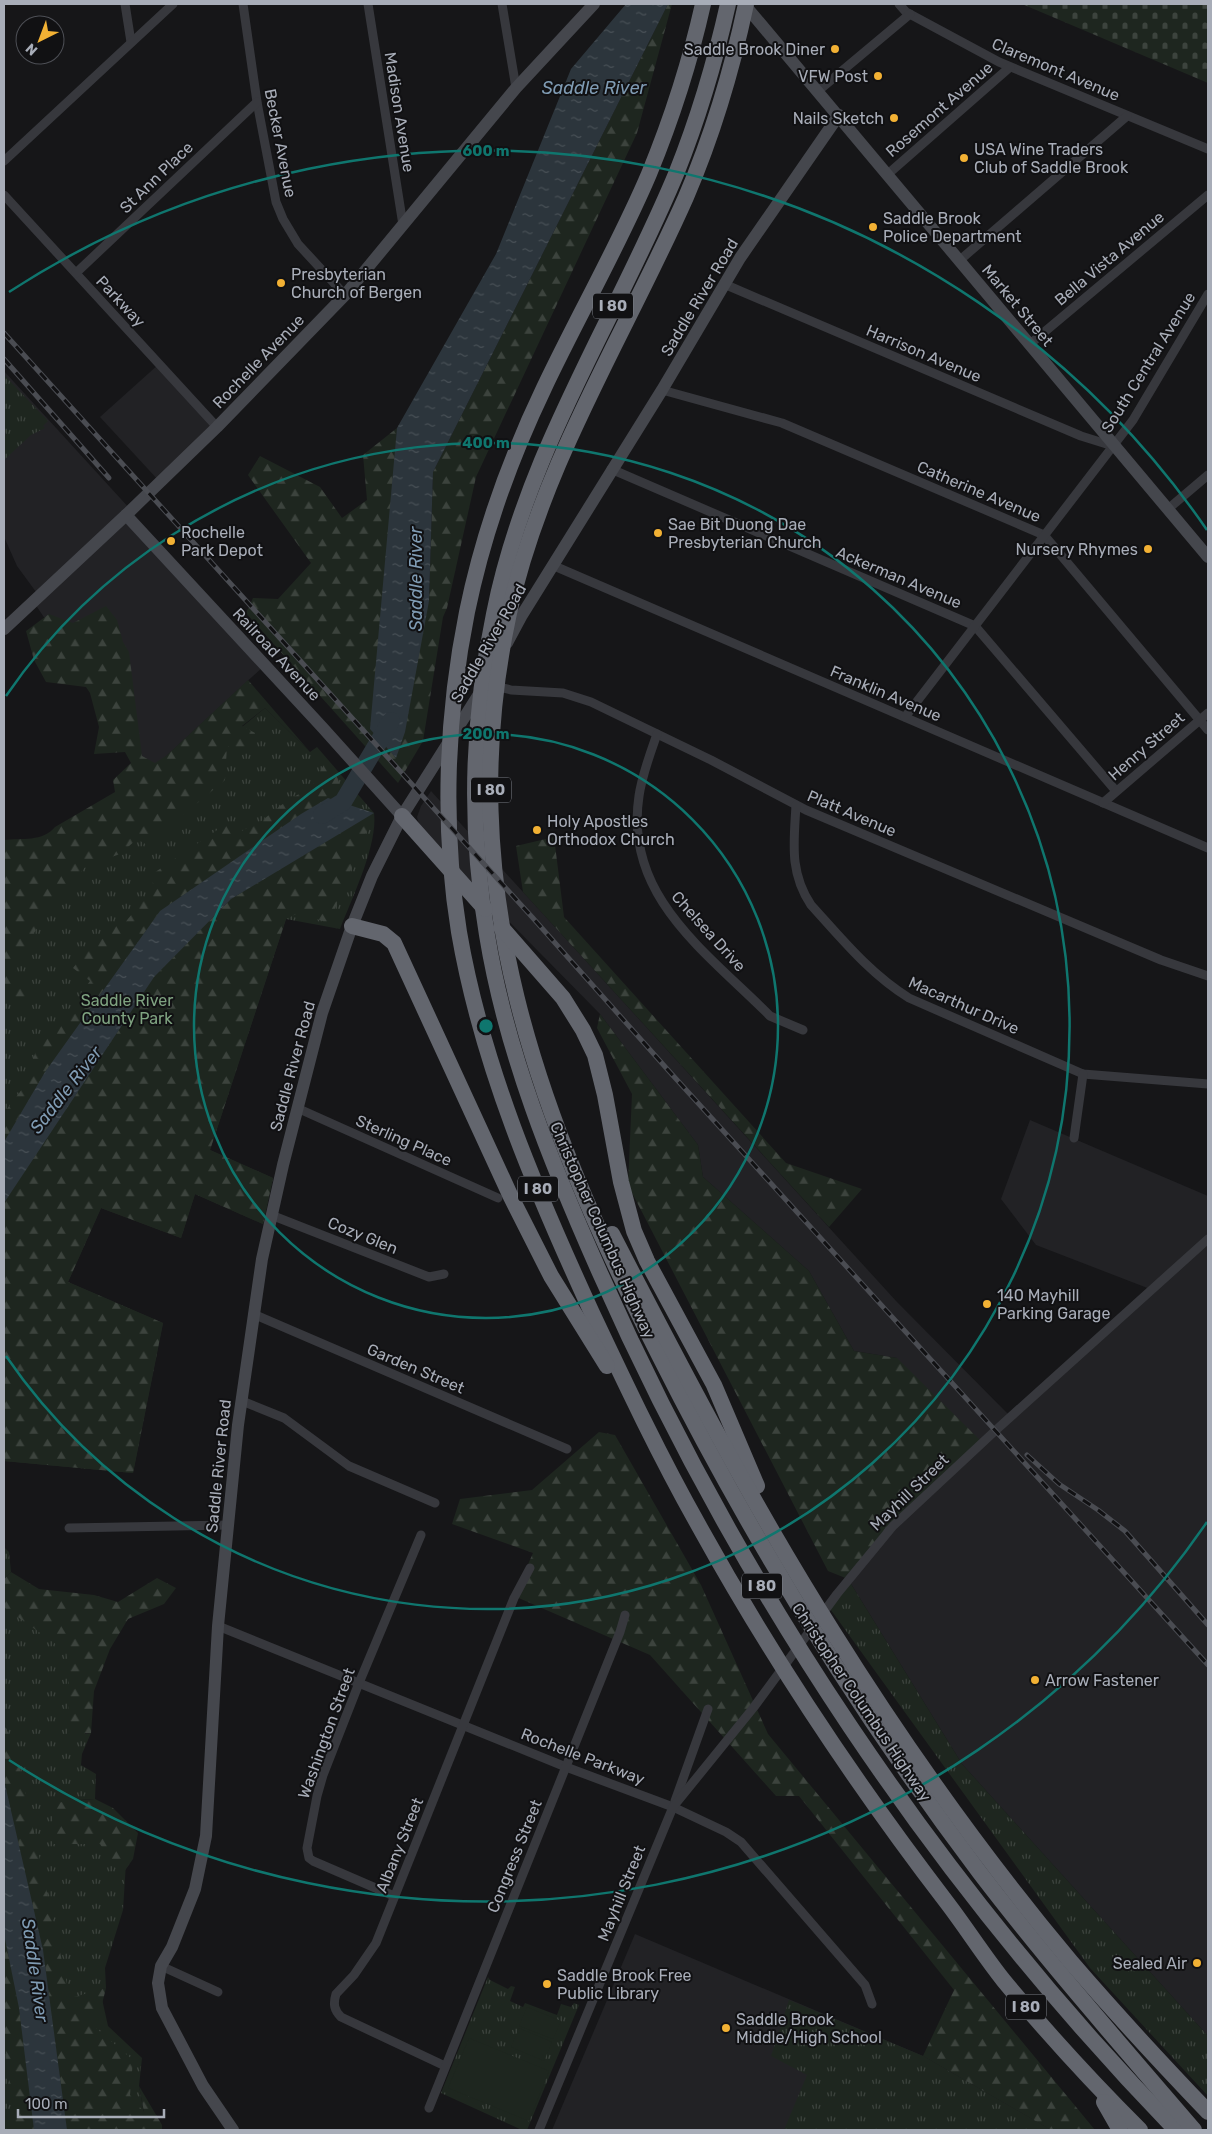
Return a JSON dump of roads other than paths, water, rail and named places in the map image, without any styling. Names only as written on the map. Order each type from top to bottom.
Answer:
[{"type":"highway","name":"I 80","points":[[703,4],[690,60],[668,127],[619,241],[546,385],[517,449],[492,516],[473,583],[455,689],[450,761],[450,833],[458,925],[479,1022],[517,1138],[569,1262],[654,1441],[694,1517],[738,1594],[832,1744],[1000,1977],[1068,2057],[1140,2130]]},
{"type":"highway","name":"Christopher Columbus Highway","points":[[728,4],[706,91],[676,174],[548,443],[520,518],[506,594],[482,683],[475,790],[480,879],[492,962],[506,1024],[528,1091],[585,1239],[667,1414],[752,1569],[850,1726],[952,1869],[1069,2012],[1176,2130]]},
{"type":"highway","name":"Christopher Columbus Highway","points":[[749,5],[719,110],[699,166],[671,230],[556,468],[506,594],[493,722],[491,791],[496,887],[512,984],[528,1046],[556,1126],[604,1242],[673,1384],[740,1508],[836,1667],[915,1784],[1004,1904],[1076,1994],[1194,2130]]},
{"type":"highway","points":[[402,816],[563,998],[583,1030],[595,1055],[621,1182],[634,1231],[647,1262],[714,1385],[750,1472],[771,1515],[782,1548]]},
{"type":"highway","points":[[352,926],[383,934],[394,943],[511,1196],[551,1276],[654,1441]]},
{"type":"highway","points":[[556,1126],[686,1376],[782,1548],[891,1723],[959,1819],[1071,1961],[1143,2043],[1208,2112]]},
{"type":"highway","points":[[1091,2080],[1120,2130]]},
{"type":"highway","points":[[1190,2093],[1208,2107]]},
{"type":"street","points":[[125,4],[131,42]]},
{"type":"street","points":[[4,161],[173,4]]},
{"type":"street","name":"Becker Avenue","points":[[243,4],[257,102],[272,186],[283,219],[303,251],[345,295]]},
{"type":"street","name":"Madison Avenue","points":[[368,4],[403,225]]},
{"type":"street","points":[[502,4],[516,88]]},
{"type":"street","name":"Rochelle Avenue","points":[[4,629],[217,427],[345,295],[516,88],[594,4]]},
{"type":"street","name":"Claremont Avenue","points":[[899,4],[910,14],[1010,67],[1208,149]]},
{"type":"street","name":"Market Street","points":[[749,5],[818,91],[1208,557]]},
{"type":"street","points":[[818,91],[910,14]]},
{"type":"street","name":"Rosemont Avenue","points":[[888,174],[1010,67]]},
{"type":"street","name":"St Ann Place","points":[[76,273],[257,102]]},
{"type":"street","name":"Saddle River Road","points":[[233,2130],[203,2086],[162,2008],[158,1983],[161,1966],[172,1947],[195,1888],[206,1836],[218,1626],[253,1314],[272,1215],[322,1013],[352,926],[372,876],[402,816],[485,683],[522,615],[611,469],[662,390],[724,284],[839,115]]},
{"type":"street","points":[[960,260],[1127,116]]},
{"type":"street","name":"Parkway","points":[[4,194],[217,427]]},
{"type":"street","name":"Bella Vista Avenue","points":[[1030,344],[1208,195]]},
{"type":"street","name":"Harrison Avenue","points":[[724,284],[1081,436],[1114,446]]},
{"type":"street","name":"South Central Avenue","points":[[905,718],[1133,420],[1208,294]]},
{"type":"street","name":"Catherine Avenue","points":[[662,390],[782,423],[1044,535],[1208,730]]},
{"type":"street","name":"Ackerman Avenue","points":[[611,469],[975,626],[1116,791]]},
{"type":"street","points":[[1168,509],[1208,475]]},
{"type":"street","name":"Railroad Avenue","points":[[126,515],[402,816]]},
{"type":"street","name":"Franklin Avenue","points":[[552,565],[1208,848]]},
{"type":"street","name":"Platt Avenue","points":[[485,683],[511,690],[567,694],[591,702],[796,805],[1161,960],[1208,976]]},
{"type":"street","name":"Henry Street","points":[[1103,803],[1208,713]]},
{"type":"street","name":"Chelsea Drive","points":[[657,734],[638,796],[637,815],[641,856],[652,886],[674,920],[770,1016],[803,1030]]},
{"type":"street","name":"Macarthur Drive","points":[[796,805],[795,868],[804,894],[810,904],[875,974],[909,998],[1083,1074],[1208,1084]]},
{"type":"street","points":[[1074,1138],[1083,1074]]},
{"type":"street","name":"Sterling Place","points":[[297,1108],[498,1198]]},
{"type":"street","name":"Cozy Glen","points":[[272,1215],[429,1278],[444,1274]]},
{"type":"street","name":"Mayhill Street","points":[[673,1807],[754,1707],[872,1549],[910,1509],[1208,1239]]},
{"type":"street","name":"Garden Street","points":[[253,1314],[567,1449]]},
{"type":"street","points":[[242,1401],[284,1418],[349,1466],[435,1503]]},
{"type":"street","points":[[69,1528],[228,1526]]},
{"type":"street","name":"Washington Street","points":[[394,1896],[313,1861],[307,1852],[321,1782],[359,1683],[421,1534]]},
{"type":"street","name":"Albany Street","points":[[445,2066],[341,2017],[334,2007],[336,1994],[354,1975],[376,1943],[514,1598],[530,1568]]},
{"type":"street","name":"Congress Street","points":[[429,2108],[620,1632],[625,1615]]},
{"type":"street","name":"Rochelle Parkway","points":[[218,1626],[566,1767],[673,1807],[726,1832],[741,1842],[865,1986],[872,2004]]},
{"type":"street","name":"Mayhill Street","points":[[539,2130],[673,1807],[708,1709]]},
{"type":"street","points":[[161,1966],[218,1992]]},
{"type":"water","name":"Saddle River","points":[[626,4],[668,4],[433,472],[429,601],[405,732],[396,758],[370,729],[397,428],[496,254],[571,69]]},
{"type":"water","name":"Saddle River","points":[[328,798],[374,813],[231,899],[154,977],[4,1203],[4,1142],[45,1072],[160,911],[301,814]]},
{"type":"water","points":[[4,1780],[43,1950],[67,2130],[34,2130],[19,2008],[4,1934]]},
{"type":"waterway","name":"Saddle River","points":[[322,815],[343,802],[391,721]]},
{"type":"railway","points":[[4,333],[668,1070],[1208,1665]]},
{"type":"railway","points":[[4,359],[109,478]]},
{"type":"railway","points":[[1027,1455],[1059,1484],[1125,1531],[1208,1625]]},
{"type":"place","name":"Saddle Brook Diner","points":[[835,49]]},
{"type":"place","name":"VFW Post","points":[[878,76]]},
{"type":"place","name":"Nails Sketch","points":[[894,118]]},
{"type":"place","name":"USA Wine Traders Club of Saddle Brook","points":[[964,158]]},
{"type":"place","name":"Saddle Brook Police Department","points":[[873,227]]},
{"type":"place","name":"Presbyterian Church of Bergen","points":[[281,283]]},
{"type":"place","name":"Sae Bit Duong Dae Presbyterian Church","points":[[658,533]]},
{"type":"place","name":"Rochelle Park Depot","points":[[171,541]]},
{"type":"place","name":"Nursery Rhymes","points":[[1148,549]]},
{"type":"place","name":"Holy Apostles Orthodox Church","points":[[537,830]]},
{"type":"place","name":"140 Mayhill Parking Garage","points":[[987,1304]]},
{"type":"place","name":"Arrow Fastener","points":[[1035,1680]]},
{"type":"place","name":"Sealed Air","points":[[1197,1963]]},
{"type":"place","name":"Saddle Brook Free Public Library","points":[[547,1984]]},
{"type":"place","name":"Saddle Brook Middle/High School","points":[[726,2028]]},
{"type":"park label","name":"Saddle River County Park","points":[[127,1009]]}]
